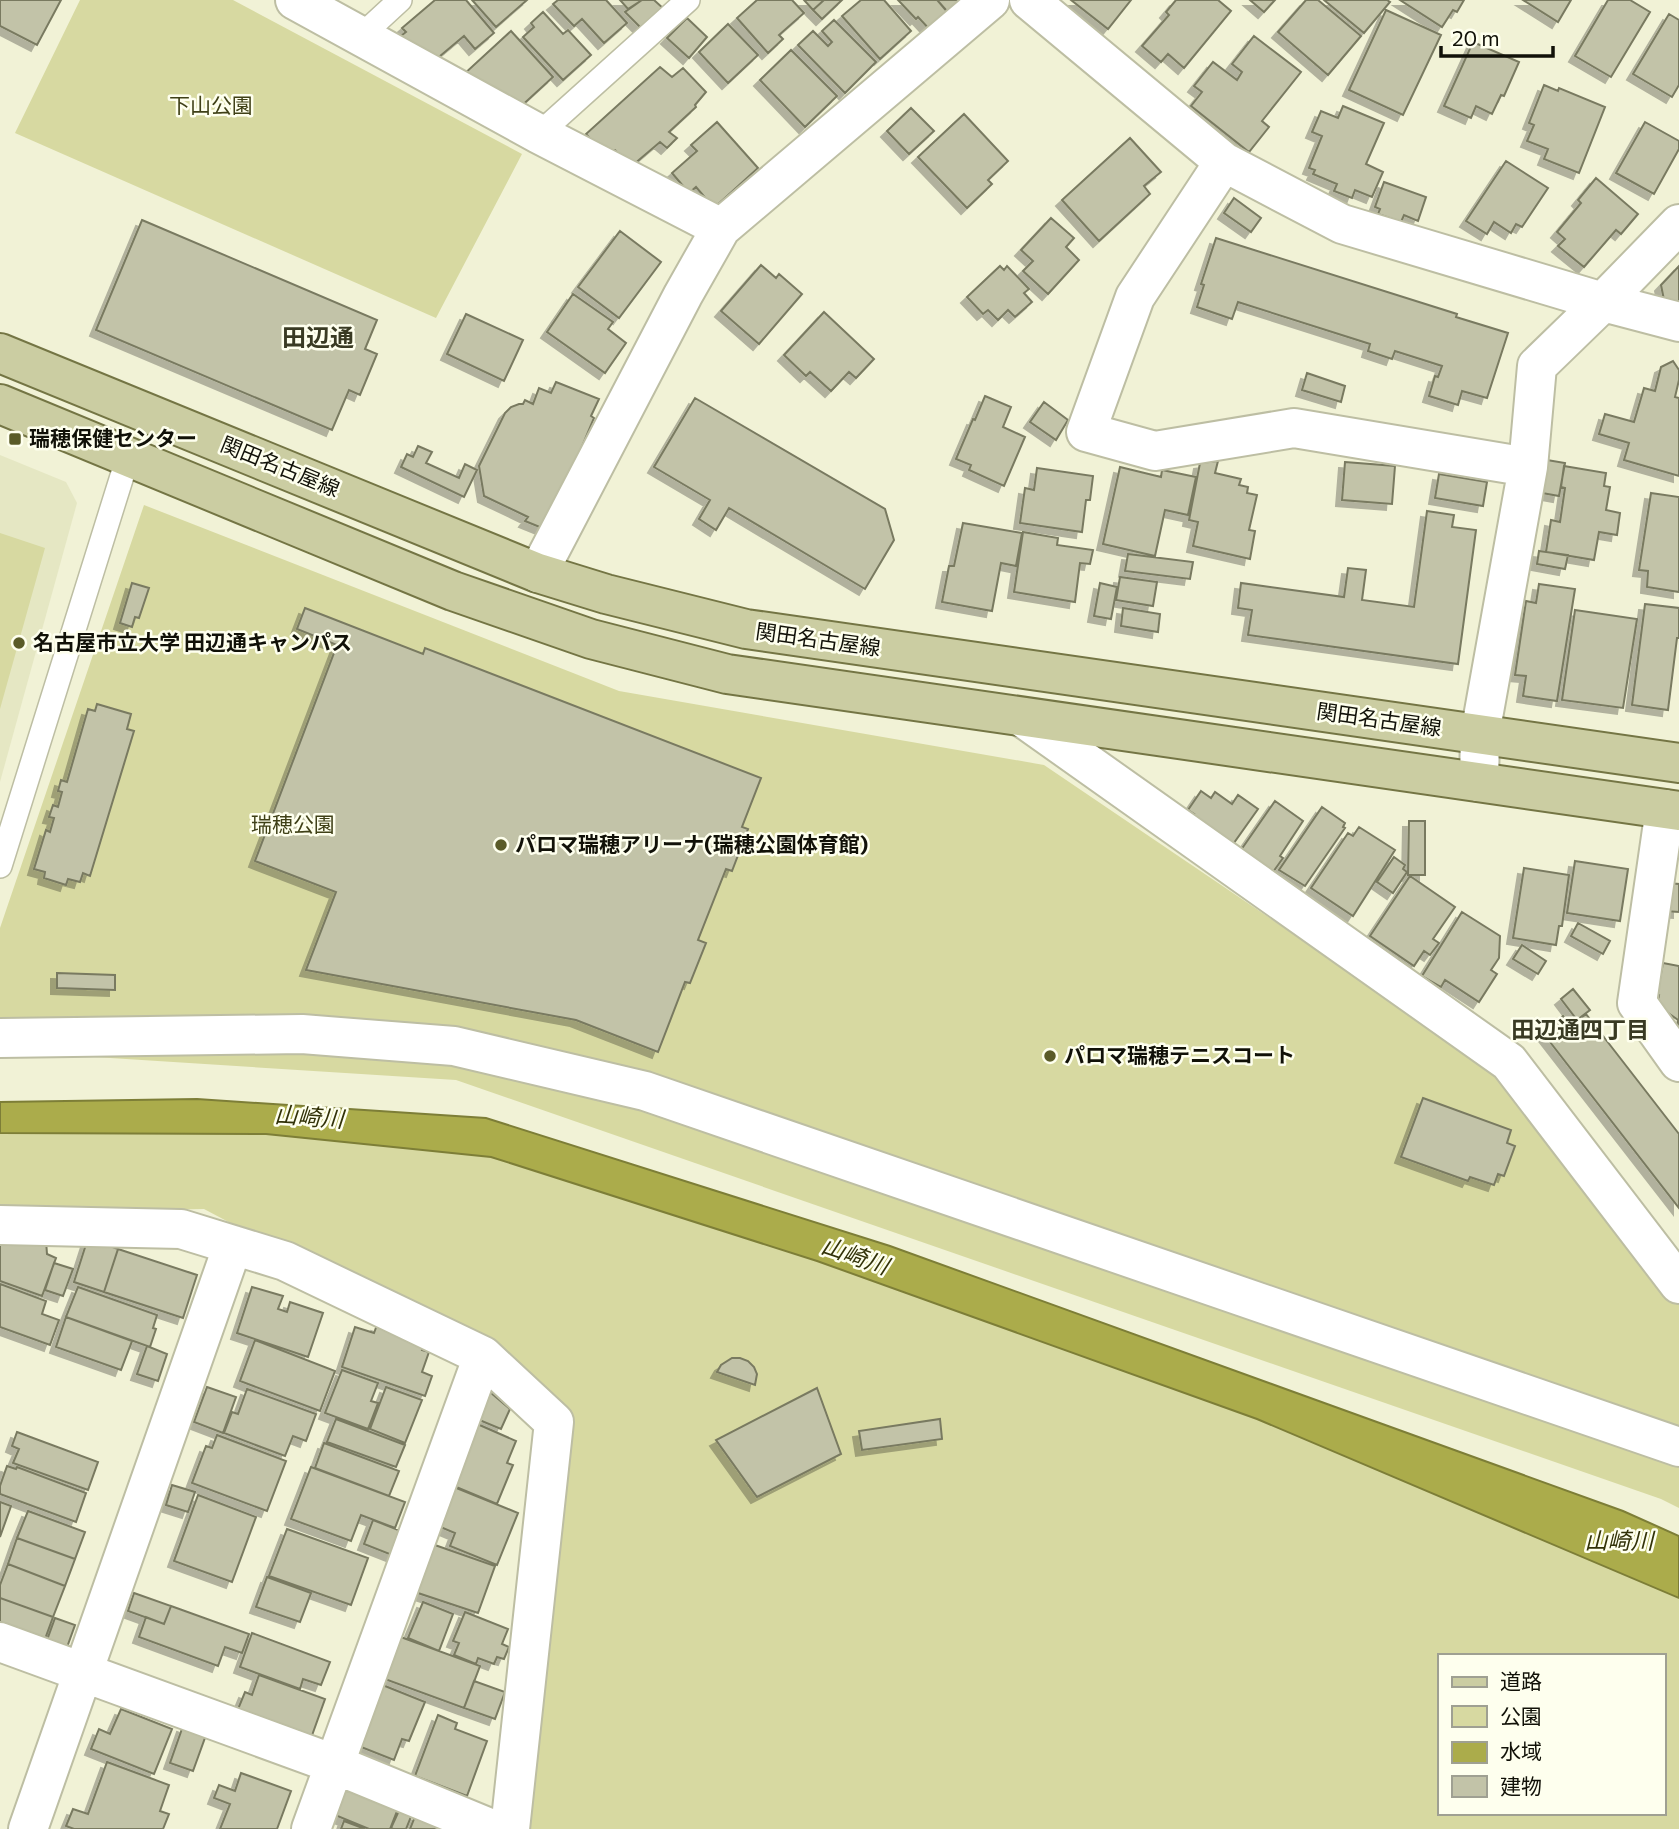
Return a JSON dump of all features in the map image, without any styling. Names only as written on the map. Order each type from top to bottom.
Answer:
[{"type":"main road","name":"関田名古屋線","points":[[0,353],[538,573],[606,594],[746,629],[1679,763]]},
{"type":"main road","points":[[0,404],[453,590],[591,639],[727,674],[1672,810]]},
{"type":"street","points":[[295,0],[539,134],[721,228]]},
{"type":"street","points":[[538,573],[683,295],[721,228],[990,0]]},
{"type":"street","points":[[1029,0],[1224,162],[1342,223],[1602,302],[1679,322]]},
{"type":"street","points":[[1224,162],[1135,297],[1086,432],[1156,451],[1294,428],[1528,467]]},
{"type":"street","points":[[1479,782],[1480,734],[1528,467],[1537,366],[1679,224]]},
{"type":"street","points":[[1022,717],[1509,1062],[1679,1284]]},
{"type":"street","points":[[1672,810],[1637,1003],[1679,1062]]},
{"type":"street","points":[[0,1038],[302,1034],[454,1046],[645,1091],[1679,1447]]},
{"type":"street","points":[[0,1225],[181,1229],[285,1261],[483,1356],[554,1422],[510,1829]]},
{"type":"street","points":[[28,1829],[233,1245]]},
{"type":"street","points":[[311,1829],[483,1356]]},
{"type":"street","points":[[0,1642],[334,1764],[492,1829]]},
{"type":"lane","points":[[361,36],[400,0]]},
{"type":"lane","points":[[539,134],[688,0]]},
{"type":"lane","points":[[0,866],[128,457]]},
{"type":"shaded area","name":"名古屋市立大学 田辺通キャンパス","points":[[0,455],[66,482],[77,503],[0,782]]},
{"type":"green space","name":"下山公園","points":[[80,0],[233,0],[522,154],[436,318],[15,133]]},
{"type":"green space","name":"瑞穂公園","points":[[144,505],[619,691],[1044,765],[1503,1076],[1679,1305],[1679,1508],[1661,1499],[456,1080],[0,1051],[0,928]]},
{"type":"green space","points":[[0,533],[45,548],[0,709]]},
{"type":"green space","points":[[0,1133],[266,1134],[491,1157],[817,1261],[1257,1419],[1679,1598],[1679,1829],[510,1829],[554,1422],[483,1356],[204,1209],[0,1213]]},
{"type":"water","name":"山崎川","points":[[197,1099],[486,1118],[890,1246],[1623,1511],[1679,1536],[1679,1598],[1257,1419],[817,1261],[491,1157],[266,1134],[0,1133],[0,1102]]},
{"type":"building","points":[[0,0],[61,0],[37,45],[0,26]]},
{"type":"building","points":[[435,0],[466,0],[494,33],[475,49],[464,36],[433,62],[397,39],[406,32],[402,28]]},
{"type":"building","points":[[472,0],[527,0],[496,27]]},
{"type":"building","points":[[558,0],[606,0],[627,23],[604,43],[582,19],[574,26],[553,4]]},
{"type":"building","points":[[620,0],[642,0],[628,9]]},
{"type":"building","points":[[642,0],[654,0],[665,10],[644,31],[625,12]]},
{"type":"building","points":[[757,0],[792,0],[804,13],[779,35],[783,39],[768,53],[737,18]]},
{"type":"building","points":[[804,0],[824,0],[813,10]]},
{"type":"building","points":[[824,0],[842,0],[822,19],[813,10]]},
{"type":"building","points":[[861,0],[884,0],[911,31],[880,59],[842,16]]},
{"type":"building","points":[[898,0],[939,0],[950,15],[932,32]]},
{"type":"building","points":[[939,0],[975,0],[954,19]]},
{"type":"building","points":[[1071,0],[1131,0],[1108,29]]},
{"type":"building","points":[[1176,0],[1218,0],[1231,11],[1184,68],[1168,54],[1161,62],[1142,46],[1169,15],[1166,12]]},
{"type":"building","points":[[1250,0],[1275,0],[1264,12]]},
{"type":"building","points":[[1306,0],[1318,0],[1361,36],[1328,75],[1278,32]]},
{"type":"building","points":[[1324,0],[1387,0],[1390,2],[1364,33]]},
{"type":"building","points":[[1400,0],[1464,0],[1457,12],[1453,10],[1442,27]]},
{"type":"building","points":[[1523,0],[1571,0],[1558,22]]},
{"type":"building","points":[[1608,0],[1630,0],[1650,12],[1611,77],[1575,56]]},
{"type":"building","points":[[1386,10],[1441,35],[1403,115],[1349,90]]},
{"type":"building","points":[[543,12],[563,34],[568,30],[591,55],[563,80],[523,37],[534,27],[531,23]]},
{"type":"building","points":[[1669,14],[1679,20],[1679,85],[1672,97],[1633,74]]},
{"type":"building","points":[[687,18],[707,37],[689,58],[667,38]]},
{"type":"building","points":[[834,20],[876,62],[845,93],[798,45],[813,31],[828,46],[832,42],[822,31]]},
{"type":"building","points":[[728,24],[758,55],[728,83],[699,52]]},
{"type":"building","points":[[511,31],[553,77],[517,110],[463,75]]},
{"type":"building","points":[[1254,36],[1301,72],[1262,121],[1269,127],[1249,152],[1191,106],[1202,92],[1194,86],[1213,62],[1237,80],[1242,72],[1232,64]]},
{"type":"building","points":[[1473,42],[1519,62],[1504,96],[1501,95],[1492,114],[1476,106],[1471,118],[1444,106]]},
{"type":"building","points":[[791,50],[837,96],[805,127],[760,80]]},
{"type":"building","points":[[660,67],[672,77],[683,68],[706,92],[696,107],[669,132],[677,138],[667,148],[660,142],[633,165],[626,162],[615,150],[600,150],[586,134]]},
{"type":"building","points":[[1544,85],[1558,91],[1559,88],[1605,107],[1579,173],[1544,159],[1548,149],[1527,141],[1534,125],[1529,123]]},
{"type":"building","points":[[1343,106],[1384,123],[1366,164],[1383,172],[1372,197],[1355,190],[1352,198],[1334,191],[1337,184],[1313,174],[1315,170],[1309,168],[1322,136],[1312,132],[1321,111],[1338,118]]},
{"type":"building","points":[[911,108],[934,131],[909,154],[887,131]]},
{"type":"building","points":[[964,114],[1008,161],[988,180],[992,184],[967,208],[918,157]]},
{"type":"building","points":[[717,122],[758,168],[714,208],[696,187],[689,193],[672,173],[697,151],[691,145]]},
{"type":"building","points":[[1645,122],[1679,141],[1679,149],[1654,194],[1616,173]]},
{"type":"building","points":[[1130,138],[1161,172],[1144,186],[1150,194],[1099,241],[1062,200]]},
{"type":"building","points":[[1506,161],[1548,188],[1522,227],[1516,224],[1511,233],[1494,222],[1487,234],[1466,221]]},
{"type":"building","points":[[1596,178],[1638,214],[1621,234],[1616,230],[1584,267],[1558,246],[1565,239],[1557,232],[1581,203],[1578,200]]},
{"type":"building","points":[[1384,182],[1426,197],[1418,221],[1404,215],[1401,222],[1378,214],[1380,209],[1375,207]]},
{"type":"building","points":[[1234,198],[1261,218],[1251,232],[1224,213]]},
{"type":"building","points":[[1051,218],[1074,238],[1066,247],[1079,260],[1048,294],[1023,271],[1033,261],[1021,250]]},
{"type":"building","points":[[142,220],[377,320],[365,349],[377,354],[360,395],[349,390],[332,430],[96,330]]},
{"type":"building","points":[[620,231],[661,262],[619,318],[578,287]]},
{"type":"building","points":[[1216,238],[1457,314],[1456,317],[1508,333],[1487,398],[1462,391],[1458,405],[1429,396],[1435,376],[1438,377],[1442,366],[1395,351],[1392,359],[1368,351],[1370,344],[1238,302],[1232,319],[1197,307],[1204,285],[1201,284]]},
{"type":"building","points":[[761,265],[776,278],[779,274],[802,294],[759,344],[721,311]]},
{"type":"building","points":[[1000,266],[1004,270],[1007,266],[1029,289],[1024,293],[1032,302],[1015,317],[1008,310],[998,320],[988,310],[983,314],[967,297]]},
{"type":"building","points":[[1679,266],[1679,305],[1664,300],[1661,285]]},
{"type":"building","points":[[573,294],[613,322],[608,329],[626,343],[605,373],[547,332]]},
{"type":"building","points":[[824,312],[874,359],[856,378],[849,372],[831,391],[810,372],[806,376],[784,355]]},
{"type":"building","points":[[466,314],[523,340],[504,381],[447,354]]},
{"type":"building","points":[[1673,361],[1679,370],[1675,397],[1679,398],[1679,476],[1624,460],[1629,443],[1599,434],[1605,414],[1634,422],[1644,388],[1655,391],[1661,367]]},
{"type":"building","points":[[1307,373],[1345,386],[1341,402],[1302,390]]},
{"type":"building","points":[[556,382],[599,399],[591,416],[594,418],[547,530],[525,521],[528,517],[484,496],[479,466],[505,413],[511,407],[523,404],[525,400],[533,404],[539,388],[551,393]]},
{"type":"building","points":[[985,396],[1011,407],[1003,427],[1025,437],[1004,486],[969,470],[971,465],[956,459]]},
{"type":"building","points":[[695,398],[885,509],[894,540],[865,589],[729,508],[716,530],[699,519],[710,500],[654,467]]},
{"type":"building","points":[[1044,402],[1068,420],[1056,440],[1030,422]]},
{"type":"building","points":[[418,446],[432,452],[426,463],[459,478],[465,464],[477,470],[464,497],[401,467],[407,454],[413,457]]},
{"type":"building","points":[[1547,460],[1565,463],[1559,496],[1542,493]]},
{"type":"building","points":[[1218,461],[1215,473],[1241,479],[1239,485],[1248,487],[1247,493],[1257,495],[1249,530],[1255,531],[1250,559],[1193,546],[1198,522],[1189,520],[1200,463]]},
{"type":"building","points":[[1345,462],[1395,466],[1392,504],[1342,500]]},
{"type":"building","points":[[1564,466],[1606,473],[1604,486],[1610,487],[1606,510],[1620,513],[1617,535],[1599,532],[1594,560],[1546,552],[1551,520],[1560,522],[1565,488],[1561,487]]},
{"type":"building","points":[[1120,467],[1161,477],[1162,470],[1196,477],[1188,515],[1165,510],[1155,556],[1103,544]]},
{"type":"building","points":[[1037,468],[1093,476],[1090,500],[1086,500],[1082,532],[1020,523],[1025,488],[1034,490]]},
{"type":"building","points":[[1439,474],[1487,482],[1483,506],[1435,498]]},
{"type":"building","points":[[1651,493],[1679,497],[1679,592],[1647,587],[1648,571],[1639,570]]},
{"type":"building","points":[[1427,511],[1454,515],[1452,527],[1476,530],[1458,664],[1248,635],[1252,610],[1238,608],[1241,583],[1344,597],[1348,568],[1366,570],[1362,600],[1414,607]]},
{"type":"building","points":[[963,523],[1022,533],[1016,566],[1001,563],[992,611],[942,602],[949,566],[954,566]]},
{"type":"building","points":[[1023,532],[1058,538],[1057,545],[1093,550],[1090,564],[1080,563],[1075,602],[1014,592]]},
{"type":"building","points":[[1539,551],[1568,555],[1565,569],[1537,564]]},
{"type":"building","points":[[1128,554],[1193,562],[1190,579],[1125,571]]},
{"type":"building","points":[[1120,577],[1157,582],[1153,606],[1116,600]]},
{"type":"building","points":[[132,583],[149,588],[139,618],[135,617],[132,627],[120,623]]},
{"type":"building","points":[[1100,583],[1117,587],[1111,619],[1094,616]]},
{"type":"building","points":[[1539,584],[1575,589],[1557,701],[1523,696],[1526,676],[1515,675],[1526,601],[1536,603]]},
{"type":"building","points":[[1645,604],[1679,608],[1679,638],[1668,710],[1632,705]]},
{"type":"building","name":"パロマ瑞穂アリーナ(瑞穂公園体育館)","points":[[305,608],[423,654],[425,648],[761,778],[742,827],[748,829],[732,871],[726,869],[698,940],[706,943],[690,983],[685,982],[658,1052],[576,1020],[306,970],[336,892],[255,861],[337,645],[297,629]]},
{"type":"building","points":[[1123,608],[1160,614],[1158,632],[1121,626]]},
{"type":"building","points":[[1575,610],[1637,619],[1623,708],[1562,700]]},
{"type":"building","points":[[97,704],[131,714],[127,729],[134,731],[90,876],[83,873],[80,882],[68,879],[66,885],[44,878],[45,872],[34,869],[46,830],[50,832],[54,818],[49,817],[53,805],[58,807],[62,792],[58,791],[61,780],[67,782],[88,709],[95,711]]},
{"type":"building","points":[[1201,791],[1211,798],[1215,792],[1232,804],[1238,795],[1258,809],[1231,847],[1191,818],[1194,814],[1188,810]]},
{"type":"building","points":[[1275,801],[1303,821],[1273,872],[1241,850]]},
{"type":"building","points":[[1322,807],[1345,823],[1345,828],[1305,886],[1279,870]]},
{"type":"building","points":[[1409,821],[1425,821],[1425,875],[1408,875]]},
{"type":"building","points":[[1359,827],[1395,850],[1353,916],[1311,888],[1348,833],[1353,836]]},
{"type":"building","points":[[1394,857],[1405,865],[1403,869],[1407,872],[1393,893],[1377,882]]},
{"type":"building","points":[[1575,861],[1628,869],[1620,921],[1567,913]]},
{"type":"building","points":[[1524,868],[1569,875],[1562,926],[1559,926],[1556,945],[1513,938]]},
{"type":"building","points":[[1410,876],[1455,907],[1433,939],[1439,943],[1430,955],[1424,951],[1414,966],[1370,936]]},
{"type":"building","points":[[1667,883],[1679,884],[1679,912],[1664,911]]},
{"type":"building","points":[[1462,912],[1500,936],[1499,958],[1491,970],[1497,974],[1479,1002],[1445,980],[1441,987],[1422,976]]},
{"type":"building","points":[[1578,923],[1610,941],[1603,954],[1571,936]]},
{"type":"building","points":[[1522,945],[1546,961],[1538,974],[1513,959]]},
{"type":"building","points":[[1663,963],[1679,966],[1679,1033],[1676,1033],[1678,1020],[1657,1005],[1659,995],[1647,993],[1660,979]]},
{"type":"building","points":[[57,973],[115,975],[115,990],[57,988]]},
{"type":"building","points":[[1573,989],[1590,1010],[1577,1020],[1561,999]]},
{"type":"building","points":[[1586,1014],[1679,1134],[1679,1208],[1543,1033],[1563,1016],[1571,1026]]},
{"type":"building","points":[[1423,1098],[1511,1130],[1507,1143],[1515,1146],[1504,1176],[1498,1174],[1494,1185],[1470,1177],[1468,1181],[1401,1157]]},
{"type":"building","points":[[88,1238],[118,1249],[104,1292],[74,1282]]},
{"type":"building","points":[[46,1240],[47,1254],[56,1258],[42,1296],[0,1281],[0,1243]]},
{"type":"building","points":[[118,1249],[197,1275],[183,1318],[104,1292]]},
{"type":"building","points":[[54,1263],[73,1269],[63,1296],[45,1290]]},
{"type":"building","points":[[0,1284],[46,1301],[42,1314],[59,1320],[50,1345],[0,1327]]},
{"type":"building","points":[[78,1287],[157,1315],[150,1347],[66,1317]]},
{"type":"building","points":[[252,1287],[283,1296],[278,1309],[287,1312],[290,1302],[323,1313],[308,1357],[237,1333]]},
{"type":"building","points":[[66,1317],[132,1341],[121,1370],[56,1347]]},
{"type":"building","points":[[377,1325],[424,1342],[422,1350],[429,1352],[422,1372],[432,1376],[425,1396],[342,1367],[355,1327],[374,1333]]},
{"type":"building","points":[[255,1340],[335,1371],[320,1411],[240,1381]]},
{"type":"building","points":[[147,1346],[167,1354],[158,1381],[137,1374]]},
{"type":"building","points":[[732,1358],[748,1361],[754,1367],[757,1374],[755,1385],[717,1372],[721,1365]]},
{"type":"building","points":[[342,1370],[378,1383],[371,1401],[378,1403],[368,1429],[325,1413]]},
{"type":"building","points":[[207,1387],[236,1397],[223,1433],[194,1422]]},
{"type":"building","points":[[386,1387],[422,1400],[405,1443],[370,1429]]},
{"type":"building","points":[[484,1387],[510,1409],[501,1429],[472,1417]]},
{"type":"building","points":[[817,1388],[841,1454],[757,1497],[716,1440]]},
{"type":"building","points":[[247,1389],[316,1414],[306,1441],[293,1436],[285,1456],[224,1433],[232,1412],[238,1414]]},
{"type":"building","points":[[336,1419],[405,1445],[396,1467],[327,1442]]},
{"type":"building","points":[[940,1419],[942,1439],[862,1450],[859,1431]]},
{"type":"building","points":[[475,1423],[516,1441],[507,1463],[513,1465],[497,1504],[449,1484]]},
{"type":"building","points":[[17,1432],[98,1462],[88,1490],[13,1463],[19,1449],[12,1446]]},
{"type":"building","points":[[217,1435],[286,1461],[267,1511],[192,1483],[206,1446],[212,1448]]},
{"type":"building","points":[[324,1443],[399,1471],[389,1496],[315,1468]]},
{"type":"building","points":[[7,1466],[17,1467],[86,1493],[76,1522],[0,1494]]},
{"type":"building","points":[[311,1467],[405,1502],[395,1528],[361,1515],[351,1541],[291,1519]]},
{"type":"building","points":[[172,1485],[195,1492],[188,1512],[166,1505]]},
{"type":"building","points":[[454,1487],[518,1513],[497,1565],[450,1546],[455,1533],[438,1526]]},
{"type":"building","points":[[198,1495],[256,1517],[232,1582],[174,1561]]},
{"type":"building","points":[[0,1502],[11,1506],[0,1537]]},
{"type":"building","points":[[28,1511],[85,1532],[75,1559],[17,1538]]},
{"type":"building","points":[[373,1520],[401,1531],[392,1555],[364,1544]]},
{"type":"building","points":[[287,1529],[368,1558],[351,1605],[269,1576]]},
{"type":"building","points":[[17,1538],[75,1559],[65,1586],[8,1564]]},
{"type":"building","points":[[432,1544],[495,1566],[478,1613],[415,1592]]},
{"type":"building","points":[[8,1564],[65,1586],[53,1617],[0,1598],[0,1585]]},
{"type":"building","points":[[267,1577],[311,1593],[300,1622],[256,1607]]},
{"type":"building","points":[[134,1593],[171,1606],[164,1624],[128,1611]]},
{"type":"building","points":[[0,1598],[53,1617],[45,1639],[0,1622]]},
{"type":"building","points":[[423,1602],[453,1614],[439,1651],[408,1638]]},
{"type":"building","points":[[171,1606],[249,1634],[242,1653],[225,1647],[218,1666],[139,1637],[146,1617],[164,1624]]},
{"type":"building","points":[[465,1612],[508,1629],[502,1644],[509,1647],[504,1659],[497,1657],[494,1664],[478,1658],[476,1664],[454,1655],[459,1643],[453,1641]]},
{"type":"building","points":[[55,1618],[75,1625],[66,1650],[46,1643]]},
{"type":"building","points":[[252,1633],[330,1662],[321,1685],[303,1679],[300,1689],[240,1667]]},
{"type":"building","points":[[398,1636],[480,1666],[464,1708],[382,1678]]},
{"type":"building","points":[[259,1675],[325,1699],[310,1741],[236,1714],[245,1692],[252,1695]]},
{"type":"building","points":[[474,1681],[505,1692],[495,1719],[464,1708]]},
{"type":"building","points":[[380,1684],[425,1702],[409,1741],[402,1739],[394,1760],[356,1745]]},
{"type":"building","points":[[121,1709],[172,1729],[154,1774],[91,1749],[99,1729],[110,1734]]},
{"type":"building","points":[[438,1715],[457,1723],[455,1729],[487,1741],[467,1796],[415,1776]]},
{"type":"building","points":[[183,1726],[206,1735],[193,1771],[170,1763]]},
{"type":"building","points":[[107,1762],[169,1785],[160,1811],[169,1814],[163,1829],[74,1829],[66,1826],[73,1809],[88,1814]]},
{"type":"building","points":[[241,1773],[291,1791],[277,1829],[220,1829],[230,1804],[214,1798],[219,1785],[235,1791]]},
{"type":"building","points":[[347,1785],[399,1806],[390,1829],[369,1829],[335,1815]]},
{"type":"building","points":[[402,1804],[414,1809],[406,1829],[393,1829],[391,1828]]},
{"type":"building","points":[[416,1814],[459,1829],[410,1829]]},
{"type":"building","points":[[344,1821],[365,1829],[341,1829]]},
{"type":"place","name":"瑞穂保健センター","points":[[15,439]]},
{"type":"place","name":"名古屋市立大学 田辺通キャンパス","points":[[19,643]]},
{"type":"place","name":"パロマ瑞穂アリーナ(瑞穂公園体育館)","points":[[501,845]]},
{"type":"place","name":"パロマ瑞穂テニスコート","points":[[1050,1056]]},
{"type":"district","name":"田辺通","points":[[318,338]]},
{"type":"district","name":"田辺通四丁目","points":[[1580,1030]]}]
